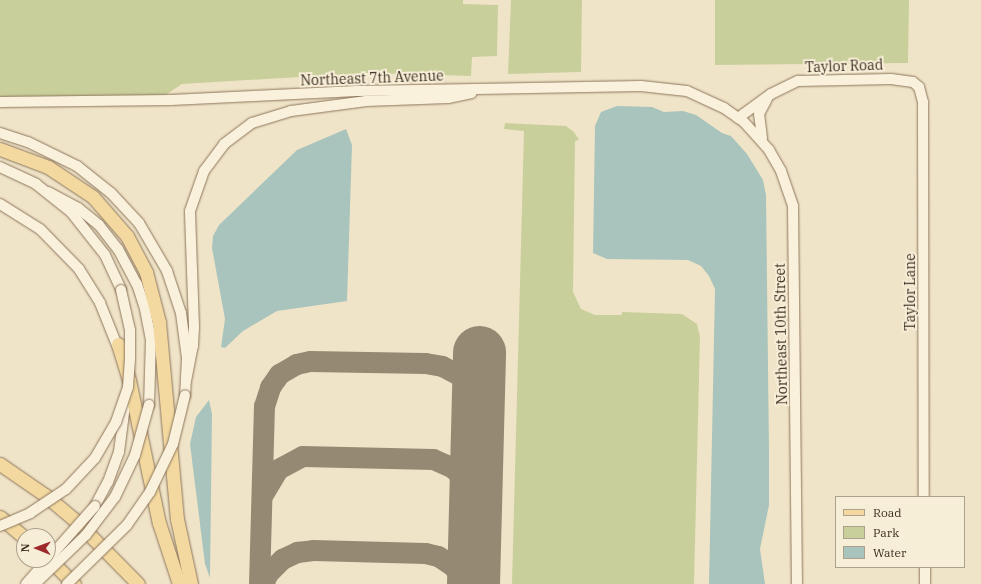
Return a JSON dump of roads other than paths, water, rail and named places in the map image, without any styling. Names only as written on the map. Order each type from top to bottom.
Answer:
[{"type":"main road","points":[[0,149],[48,167],[93,197],[127,236],[146,272],[159,322],[177,519],[191,584]]},
{"type":"main road","points":[[118,344],[129,380],[159,523],[179,584]]},
{"type":"main road","points":[[0,464],[45,495],[74,519],[138,584]]},
{"type":"main road","points":[[0,517],[16,530]]},
{"type":"main road","points":[[56,566],[74,584]]},
{"type":"street","name":"Taylor Road","points":[[738,118],[771,94],[798,81],[891,79],[913,82],[919,87]]},
{"type":"street","name":"Northeast 7th Avenue","points":[[0,102],[171,100],[345,91],[658,86],[701,96],[738,118]]},
{"type":"street","name":"Taylor Lane","points":[[919,87],[924,109],[924,496]]},
{"type":"street","points":[[186,380],[193,346],[194,327],[190,211],[201,176],[224,144],[252,123],[291,111],[366,101],[448,98],[493,88]]},
{"type":"street","points":[[763,142],[759,114],[771,94]]},
{"type":"street","name":"Northeast 10th Street","points":[[738,118],[763,142],[781,171],[792,206],[798,584]]},
{"type":"street","points":[[0,133],[28,142],[77,166],[111,192],[139,223],[160,258],[177,298],[186,341],[185,395],[173,444],[150,492],[127,525],[67,584]]},
{"type":"street","points":[[0,167],[78,208],[99,225],[122,256],[137,284],[145,309],[151,339],[152,375],[149,405],[135,455],[115,497],[86,535],[35,584]]},
{"type":"street","points":[[0,526],[30,513],[66,489],[95,458],[116,422],[126,394],[130,359],[130,330],[121,290],[105,255],[90,233],[71,212],[48,192]]},
{"type":"street","points":[[0,204],[40,229],[79,269],[100,303],[118,344],[125,378],[123,434],[114,468],[95,506],[26,584]]},
{"type":"street","points":[[925,568],[925,583]]},
{"type":"water","points":[[617,106],[652,107],[664,112],[683,111],[696,115],[722,133],[731,136],[747,154],[763,180],[766,195],[769,505],[760,549],[765,584],[709,584],[715,289],[709,276],[701,266],[688,260],[607,259],[593,253],[595,126],[601,112]]},
{"type":"water","points":[[346,129],[352,145],[347,301],[277,311],[243,331],[225,348],[221,347],[225,319],[212,248],[213,236],[219,225],[297,150]]},
{"type":"water","points":[[209,400],[212,414],[210,578],[205,564],[190,444],[196,417]]}]
